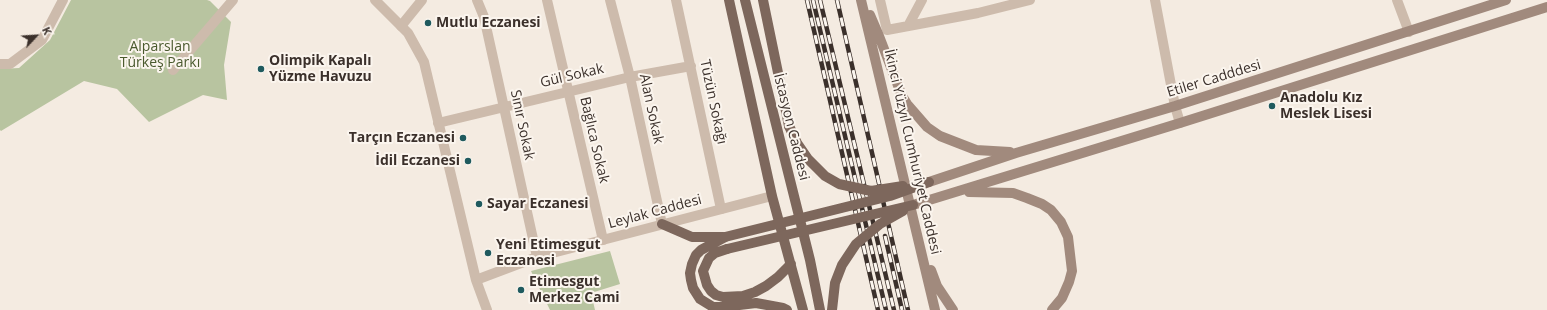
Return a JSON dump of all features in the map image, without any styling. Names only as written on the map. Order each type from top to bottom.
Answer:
[{"type":"main road","points":[[729,0],[772,196],[803,310]]},
{"type":"main road","name":"İstasyon Caddesi","points":[[745,0],[810,260],[820,310]]},
{"type":"main road","points":[[763,0],[789,126],[797,143],[808,159],[826,176],[839,184],[871,191],[929,182]]},
{"type":"main road","points":[[862,0],[879,36],[892,73],[907,104],[928,127],[940,136],[976,150],[1016,153]]},
{"type":"main road","name":"İkinci Yüzyıl Cumhuriyet Caddesi","points":[[862,0],[935,310]]},
{"type":"main road","name":"Etiler Cadddesi","points":[[929,182],[1016,153],[1175,106],[1506,0]]},
{"type":"main road","points":[[791,264],[778,277],[760,289],[743,296],[723,297],[716,295],[707,285],[703,271],[709,258],[715,253],[727,249],[913,205],[959,192],[1547,7]]},
{"type":"main road","points":[[787,310],[756,303],[722,308],[713,307],[700,299],[696,294],[691,280],[690,273],[696,255],[701,250],[726,237],[890,196],[929,182]]},
{"type":"main road","points":[[959,192],[1013,193],[1042,204],[1051,210],[1061,222],[1068,238],[1072,271],[1062,298],[1052,310]]},
{"type":"main road","points":[[832,310],[835,283],[842,265],[856,244],[880,224],[913,205]]},
{"type":"main road","points":[[662,224],[692,237],[726,237]]},
{"type":"main road","points":[[916,228],[937,286],[953,310]]},
{"type":"street","points":[[0,64],[10,64],[42,40],[63,0]]},
{"type":"street","points":[[173,70],[232,0]]},
{"type":"street","points":[[375,0],[408,33],[424,62],[476,280],[487,310]]},
{"type":"street","points":[[401,26],[422,0]]},
{"type":"street","name":"Sınır Sokak","points":[[477,0],[484,17],[537,257]]},
{"type":"street","name":"Bağlıca Sokak","points":[[547,0],[603,240]]},
{"type":"street","name":"Alan Sokak","points":[[610,0],[630,78],[662,224]]},
{"type":"street","name":"Tüzün Sokağı","points":[[676,0],[721,209]]},
{"type":"street","points":[[880,0],[887,30],[978,13],[1030,0]]},
{"type":"street","points":[[908,26],[922,0]]},
{"type":"street","points":[[1155,0],[1175,106],[1180,123]]},
{"type":"street","points":[[1397,0],[1408,32]]},
{"type":"street","name":"Gül Sokak","points":[[438,123],[630,78],[691,66]]},
{"type":"street","name":"Leylak Caddesi","points":[[476,280],[537,257],[772,196]]},
{"type":"green space","name":"Alparslan Türkeş Parkı","points":[[71,0],[210,1],[231,22],[224,65],[227,100],[203,95],[149,122],[117,89],[84,81],[1,131],[0,69],[19,68],[50,40]]},
{"type":"green space","points":[[610,251],[620,284],[591,293],[595,310],[550,310],[531,271]]},
{"type":"railway","points":[[807,0],[878,310]]},
{"type":"railway","points":[[813,0],[886,310]]},
{"type":"railway","points":[[820,0],[894,310]]},
{"type":"railway","points":[[837,0],[908,310]]},
{"type":"railway","points":[[885,236],[902,310]]},
{"type":"place","name":"Mutlu Eczanesi","points":[[428,23]]},
{"type":"place","name":"Olimpik Kapalı Yüzme Havuzu","points":[[261,69]]},
{"type":"place","name":"Anadolu Kız Meslek Lisesi","points":[[1272,106]]},
{"type":"place","name":"Tarçın Eczanesi","points":[[463,138]]},
{"type":"place","name":"İdil Eczanesi","points":[[468,161]]},
{"type":"place","name":"Sayar Eczanesi","points":[[479,204]]},
{"type":"place","name":"Yeni Etimesgut Eczanesi","points":[[488,253]]},
{"type":"place","name":"Etimesgut Merkez Cami","points":[[521,290]]}]
